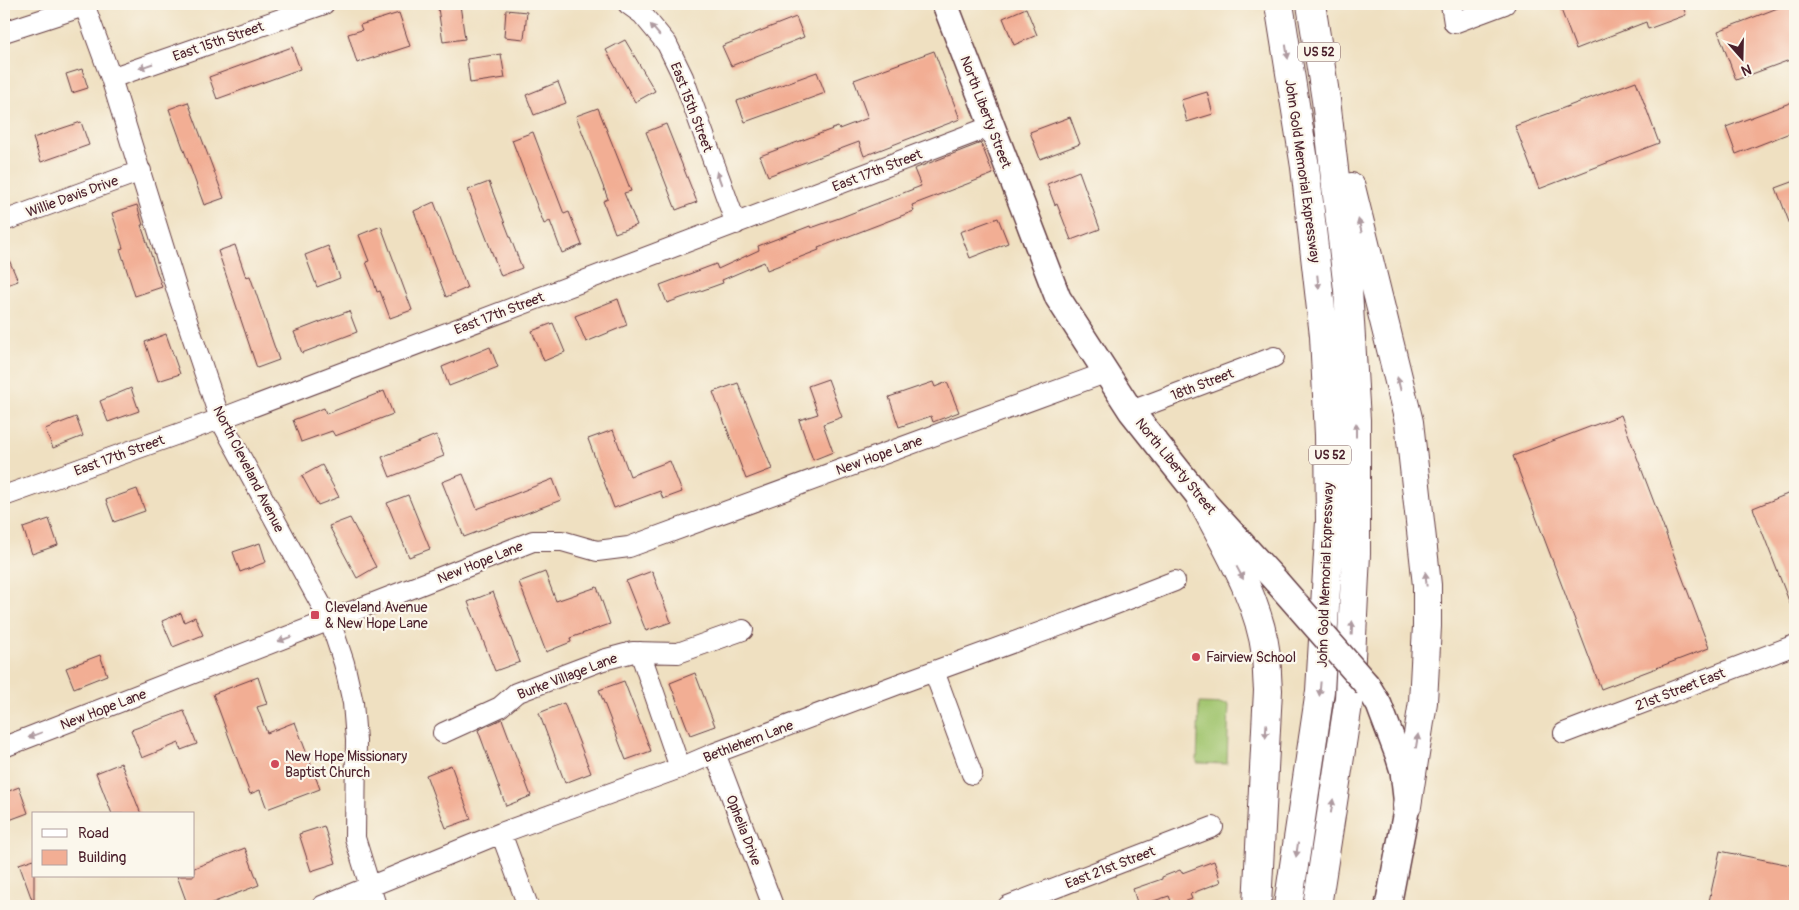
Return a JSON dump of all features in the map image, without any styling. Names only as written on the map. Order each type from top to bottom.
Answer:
[{"type":"highway","name":"John Gold Memorial Expressway","points":[[1279,4],[1305,167],[1324,336],[1330,435],[1330,520],[1320,691],[1288,906]]},
{"type":"highway","name":"John Gold Memorial Expressway","points":[[1311,4],[1326,100],[1348,290],[1356,420],[1356,554],[1349,698],[1317,906]]},
{"type":"highway","points":[[1326,100],[1340,144],[1410,431],[1427,586],[1427,626],[1423,702],[1407,806]]},
{"type":"highway","points":[[1201,499],[1244,582],[1258,620],[1266,654],[1268,690],[1257,906]]},
{"type":"main road","name":"North Liberty Street","points":[[948,5],[1058,298],[1131,411],[1201,499],[1367,685],[1379,705],[1403,771],[1407,806],[1388,906]]},
{"type":"street","name":"East 15th Street","points":[[112,78],[324,4]]},
{"type":"street","name":"East 15th Street","points":[[628,4],[642,14],[667,44],[683,77],[736,224]]},
{"type":"street","points":[[1452,13],[1505,4]]},
{"type":"street","name":"North Cleveland Avenue","points":[[84,5],[112,78],[178,294],[220,419],[330,621],[344,663],[353,703],[356,740],[355,838],[372,897]]},
{"type":"street","points":[[4,32],[84,5]]},
{"type":"street","name":"East 17th Street","points":[[4,496],[220,419],[992,126]]},
{"type":"street","name":"Willie Davis Drive","points":[[4,221],[141,171]]},
{"type":"street","name":"18th Street","points":[[1131,411],[1274,357]]},
{"type":"street","name":"New Hope Lane","points":[[4,747],[533,541],[562,541],[597,551],[629,547],[1105,372]]},
{"type":"street","name":"Bethlehem Lane","points":[[322,906],[372,897],[501,833],[680,768],[714,753],[1175,581]]},
{"type":"street","name":"Burke Village Lane","points":[[443,733],[500,707],[516,693],[603,660],[634,652],[678,653],[743,630]]},
{"type":"street","name":"21st Street East","points":[[1564,733],[1795,645]]},
{"type":"street","points":[[640,652],[680,768]]},
{"type":"street","points":[[934,671],[972,774]]},
{"type":"street","name":"Ophelia Drive","points":[[714,753],[772,906]]},
{"type":"street","name":"East 21st Street","points":[[1008,906],[1213,827]]},
{"type":"street","points":[[501,833],[528,906]]},
{"type":"green space","points":[[1199,703],[1229,704],[1227,764],[1197,763]]},
{"type":"building","points":[[1570,4],[1682,4],[1686,15],[1648,29],[1646,22],[1576,49],[1560,7]]},
{"type":"building","points":[[1788,4],[1795,4],[1795,58],[1736,80],[1718,31]]},
{"type":"building","points":[[460,5],[465,39],[443,42],[438,8]]},
{"type":"building","points":[[1026,8],[1037,35],[1014,45],[1003,18]]},
{"type":"building","points":[[506,10],[527,12],[524,39],[504,37]]},
{"type":"building","points":[[399,13],[410,46],[357,63],[348,34],[362,30],[360,25]]},
{"type":"building","points":[[796,17],[804,37],[731,66],[722,46]]},
{"type":"building","points":[[625,40],[655,91],[635,102],[606,50]]},
{"type":"building","points":[[292,47],[300,69],[217,99],[209,77]]},
{"type":"building","points":[[934,51],[960,119],[864,156],[859,142],[768,176],[760,156],[868,118],[854,80]]},
{"type":"building","points":[[501,54],[505,78],[470,83],[467,59]]},
{"type":"building","points":[[82,69],[88,88],[72,93],[66,74]]},
{"type":"building","points":[[817,72],[825,93],[745,122],[737,101]]},
{"type":"building","points":[[1636,81],[1659,143],[1539,189],[1515,126]]},
{"type":"building","points":[[558,82],[566,103],[534,115],[526,95]]},
{"type":"building","points":[[1207,92],[1213,114],[1187,122],[1181,100]]},
{"type":"building","points":[[1795,101],[1795,131],[1736,154],[1726,127]]},
{"type":"building","points":[[188,102],[224,198],[204,205],[169,109]]},
{"type":"building","points":[[598,108],[631,191],[624,193],[637,225],[615,233],[603,201],[608,199],[576,116]]},
{"type":"building","points":[[1070,117],[1080,144],[1040,159],[1030,132]]},
{"type":"building","points":[[81,122],[89,145],[41,162],[33,138]]},
{"type":"building","points":[[666,124],[697,202],[676,210],[646,132]]},
{"type":"building","points":[[533,132],[564,214],[569,212],[582,245],[562,253],[550,221],[544,224],[512,140]]},
{"type":"building","points":[[981,143],[993,174],[912,205],[914,211],[818,248],[819,250],[767,270],[764,262],[722,280],[723,283],[667,303],[660,285],[716,264],[718,269],[759,250],[758,246],[810,226],[811,228],[842,217],[921,186],[914,169]]},
{"type":"building","points":[[1079,171],[1100,229],[1071,240],[1047,184]]},
{"type":"building","points":[[1795,181],[1795,235],[1794,235],[1776,188]]},
{"type":"building","points":[[489,182],[522,268],[501,276],[468,190]]},
{"type":"building","points":[[434,202],[467,288],[446,297],[414,211]]},
{"type":"building","points":[[137,205],[143,225],[141,225],[162,287],[135,296],[120,249],[123,248],[112,213]]},
{"type":"building","points":[[998,218],[1008,243],[970,258],[960,232]]},
{"type":"building","points":[[381,226],[412,310],[390,318],[380,291],[377,292],[366,262],[369,261],[359,235]]},
{"type":"building","points":[[235,245],[246,277],[250,276],[279,360],[257,368],[218,251]]},
{"type":"building","points":[[328,246],[340,278],[317,287],[305,255]]},
{"type":"building","points":[[4,248],[18,281],[4,286]]},
{"type":"building","points":[[618,299],[627,325],[586,342],[575,316]]},
{"type":"building","points":[[349,311],[357,332],[302,353],[294,332]]},
{"type":"building","points":[[553,323],[565,352],[544,361],[532,331]]},
{"type":"building","points":[[166,334],[180,374],[158,381],[145,342]]},
{"type":"building","points":[[490,347],[498,367],[449,386],[442,367]]},
{"type":"building","points":[[828,379],[842,417],[823,424],[833,452],[813,460],[799,420],[818,414],[808,386]]},
{"type":"building","points":[[933,382],[935,387],[947,382],[959,412],[933,422],[931,416],[899,427],[889,397]]},
{"type":"building","points":[[738,383],[772,469],[746,479],[713,392]]},
{"type":"building","points":[[131,388],[139,411],[108,422],[100,401]]},
{"type":"building","points":[[384,391],[393,414],[335,436],[332,431],[301,442],[293,420],[324,408],[326,414]]},
{"type":"building","points":[[1621,415],[1709,648],[1601,689],[1513,456]]},
{"type":"building","points":[[76,417],[83,436],[53,448],[45,429]]},
{"type":"building","points":[[613,430],[630,476],[670,461],[682,492],[663,499],[660,491],[614,508],[588,439]]},
{"type":"building","points":[[436,435],[444,456],[390,477],[382,457]]},
{"type":"building","points":[[322,465],[339,497],[318,505],[302,476]]},
{"type":"building","points":[[463,474],[477,509],[553,479],[561,500],[464,537],[442,482]]},
{"type":"building","points":[[137,489],[145,511],[114,522],[106,500]]},
{"type":"building","points":[[1795,491],[1795,614],[1794,614],[1753,508]]},
{"type":"building","points":[[408,495],[430,549],[409,557],[387,503]]},
{"type":"building","points":[[350,518],[376,567],[357,578],[329,526]]},
{"type":"building","points":[[49,519],[58,545],[32,554],[23,528]]},
{"type":"building","points":[[260,543],[266,562],[240,572],[233,552]]},
{"type":"building","points":[[652,571],[671,622],[646,631],[626,581]]},
{"type":"building","points":[[545,572],[556,601],[597,587],[610,624],[570,638],[571,642],[546,652],[519,582]]},
{"type":"building","points":[[493,592],[520,662],[495,671],[468,602]]},
{"type":"building","points":[[181,613],[184,622],[195,617],[203,635],[173,647],[162,621]]},
{"type":"building","points":[[100,655],[107,675],[74,688],[66,668]]},
{"type":"building","points":[[695,673],[715,726],[690,735],[670,683]]},
{"type":"building","name":"New Hope Missionary Baptist Church","points":[[258,677],[267,704],[257,707],[267,733],[295,722],[320,789],[267,809],[260,790],[250,794],[213,694]]},
{"type":"building","points":[[624,681],[651,751],[626,760],[599,690]]},
{"type":"building","points":[[564,703],[591,773],[565,783],[539,713]]},
{"type":"building","points":[[184,711],[197,744],[181,750],[179,743],[142,758],[131,730]]},
{"type":"building","points":[[502,719],[531,796],[506,806],[478,730]]},
{"type":"building","points":[[121,763],[140,812],[111,812],[96,773]]},
{"type":"building","points":[[451,765],[471,819],[446,828],[426,775]]},
{"type":"building","points":[[19,787],[28,813],[4,822],[4,793]]},
{"type":"building","points":[[324,826],[336,863],[311,871],[299,834]]},
{"type":"building","points":[[245,848],[259,885],[204,906],[188,906],[178,878],[195,878],[195,868]]},
{"type":"building","points":[[1720,851],[1795,866],[1795,906],[1708,906]]},
{"type":"building","points":[[32,860],[34,899],[32,900],[19,864]]},
{"type":"building","points":[[1214,861],[1221,882],[1190,894],[1192,899],[1173,906],[1169,896],[1138,906],[1133,889],[1162,879],[1162,877],[1180,870],[1182,873]]},
{"type":"place","name":"Cleveland Avenue & New Hope Lane","points":[[315,615]]},
{"type":"place","name":"Fairview School","points":[[1196,657]]},
{"type":"place","name":"New Hope Missionary Baptist Church","points":[[275,764]]}]
